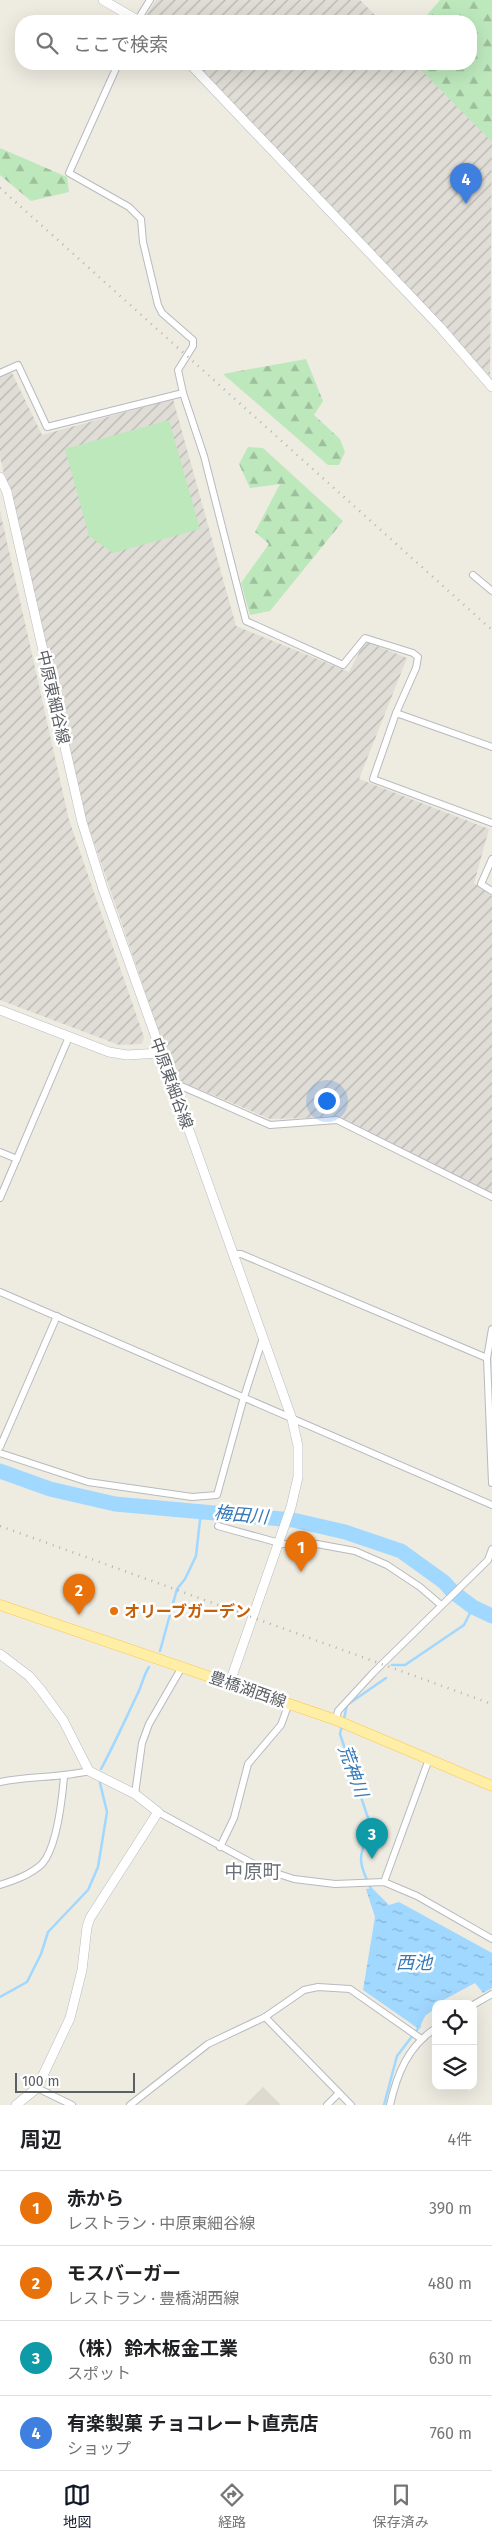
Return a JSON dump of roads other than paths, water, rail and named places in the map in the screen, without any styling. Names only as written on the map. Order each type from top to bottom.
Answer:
[{"type":"main road","points":[[103,0],[128,15]]},
{"type":"main road","points":[[196,70],[440,327],[492,387]]},
{"type":"main road","name":"中原東細谷線","points":[[0,477],[7,492],[82,822],[103,889],[160,1053],[264,1337],[292,1419],[298,1446],[298,1477],[292,1507],[230,1682]]},
{"type":"main road","points":[[0,1010],[110,1052],[127,1055],[160,1053]]},
{"type":"main road","name":"豊橋湖西線","points":[[0,1605],[230,1682],[341,1722],[492,1786]]},
{"type":"main road","points":[[0,1654],[29,1676],[41,1690],[63,1720],[89,1771],[135,1794],[158,1812],[90,1918],[87,1927],[82,1970],[70,2018],[37,2088],[16,2105]]},
{"type":"street","points":[[141,15],[150,0]]},
{"type":"street","points":[[115,70],[69,173],[129,207],[142,222],[143,242],[158,305],[162,313],[194,340],[193,346],[178,370],[183,393],[204,456],[246,621],[343,665],[365,638],[414,653],[418,657],[416,668],[396,713],[373,779],[492,823]]},
{"type":"street","points":[[0,373],[18,365],[47,428],[183,393]]},
{"type":"street","points":[[473,575],[492,591]]},
{"type":"street","points":[[396,713],[492,747]]},
{"type":"street","points":[[492,859],[481,884],[492,891]]},
{"type":"street","points":[[0,1198],[69,1037]]},
{"type":"street","points":[[172,1082],[270,1125],[337,1120],[492,1197]]},
{"type":"street","points":[[0,1152],[17,1159]]},
{"type":"street","points":[[234,1254],[241,1254],[487,1358]]},
{"type":"street","points":[[0,1292],[492,1504]]},
{"type":"street","points":[[0,1447],[57,1316]]},
{"type":"street","points":[[492,1329],[487,1358],[492,1483]]},
{"type":"street","points":[[0,1454],[88,1482],[192,1497],[216,1496],[244,1397],[264,1337]]},
{"type":"street","points":[[218,1526],[279,1542],[317,1544],[355,1552],[388,1565],[443,1604]]},
{"type":"street","points":[[341,1722],[338,1711],[488,1560],[492,1549]]},
{"type":"street","points":[[135,1794],[142,1743],[149,1724],[182,1667]]},
{"type":"street","points":[[220,1847],[234,1818],[248,1764],[281,1725],[289,1703]]},
{"type":"street","points":[[384,1882],[429,1759]]},
{"type":"street","points":[[0,1782],[38,1776],[64,1777],[89,1771]]},
{"type":"street","points":[[0,1885],[28,1875],[42,1863],[50,1850],[64,1777]]},
{"type":"street","points":[[158,1812],[263,1869],[294,1879],[335,1884],[384,1882],[417,1896],[492,1939]]},
{"type":"street","points":[[130,2105],[208,2044],[265,2017],[304,1990],[318,1986],[336,1986],[350,1989],[419,2037]]},
{"type":"street","points":[[477,2003],[492,1994]]},
{"type":"street","points":[[265,2017],[351,2105]]},
{"type":"street","points":[[390,2105],[401,2069],[419,2037],[432,2030]]},
{"type":"street","points":[[37,2088],[72,2105]]},
{"type":"street","points":[[326,2105],[339,2093]]},
{"type":"water","name":"西池","points":[[372,1888],[389,1905],[399,1902],[492,1953],[492,1988],[483,1993],[475,1983],[443,2000],[432,2000],[432,2011],[425,2016],[419,2029],[363,1990],[375,1917],[366,1889]]},
{"type":"waterway","name":"梅田川","points":[[0,1471],[50,1489],[115,1504],[293,1520],[345,1532],[401,1551],[444,1582],[453,1592],[473,1607],[492,1616]]},
{"type":"waterway","points":[[160,1651],[177,1589],[185,1579],[196,1556],[200,1520],[206,1511]]},
{"type":"waterway","name":"荒神川","points":[[392,1665],[405,1665],[464,1625],[473,1607]]},
{"type":"waterway","points":[[101,1769],[139,1692],[149,1667]]},
{"type":"waterway","name":"荒神川","points":[[344,1719],[347,1705],[386,1678]]},
{"type":"waterway","name":"荒神川","points":[[342,1725],[340,1734],[371,1827],[361,1859],[372,1891]]},
{"type":"waterway","points":[[0,1997],[27,1982],[41,1954],[48,1932],[88,1890],[98,1867],[107,1812],[100,1783]]},
{"type":"waterway","points":[[384,2105],[397,2056],[420,2026]]},
{"type":"railway","points":[[0,188],[492,630]]},
{"type":"railway","points":[[0,1526],[492,1704]]},
{"type":"place","name":"有楽製菓 チョコレート直売店","points":[[466,204]]},
{"type":"place","name":"赤から","points":[[301,1572]]},
{"type":"place","name":"オリーブガーデン","points":[[114,1611]]},
{"type":"place","name":"モスバーガー","points":[[79,1615]]},
{"type":"place","name":"（株）鈴木板金工業","points":[[372,1859]]},
{"type":"district","name":"中原町","points":[[253,1871]]}]
